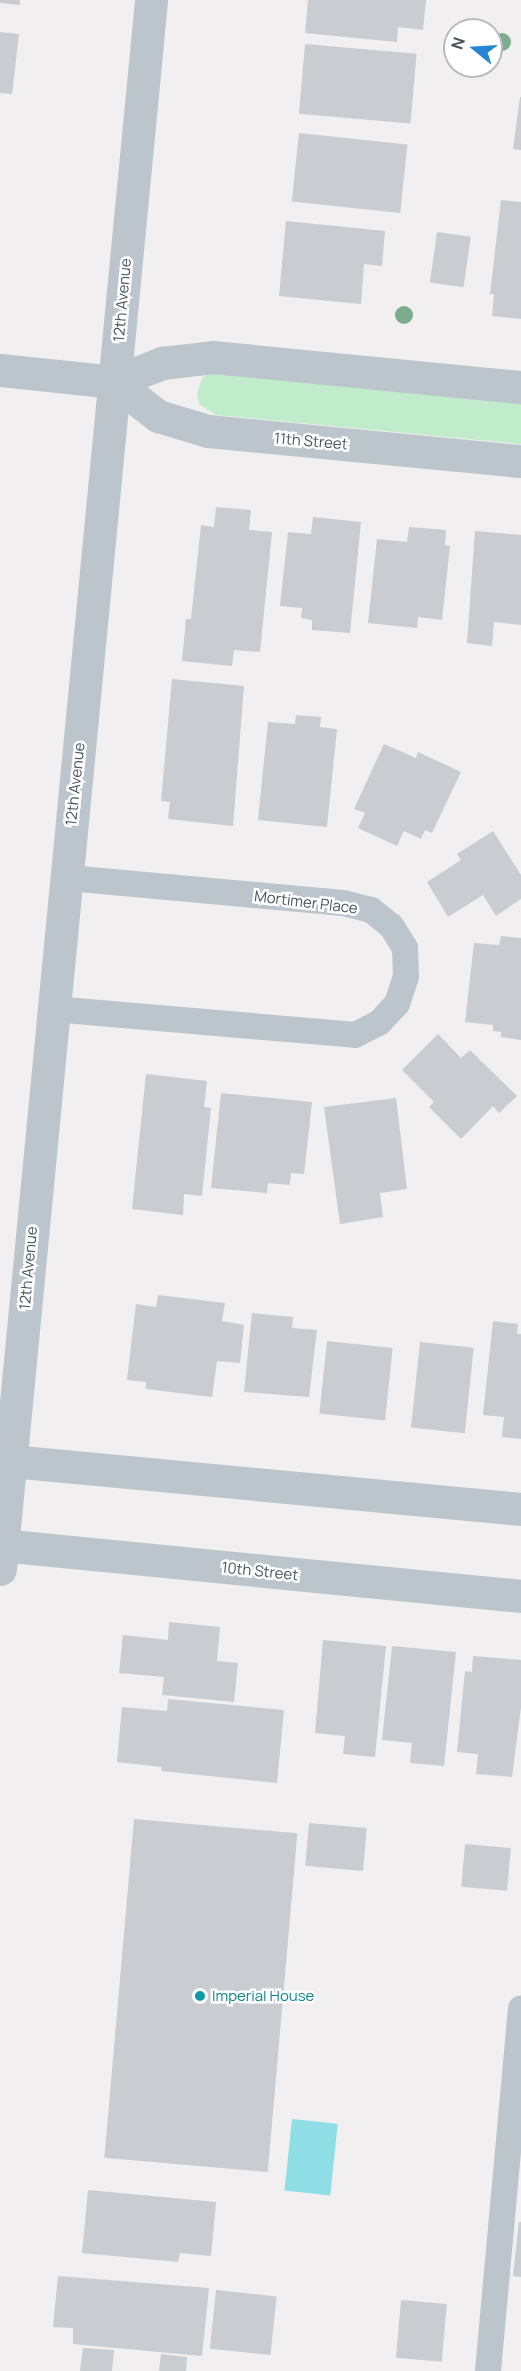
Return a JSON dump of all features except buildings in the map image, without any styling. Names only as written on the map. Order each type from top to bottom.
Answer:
[{"type":"street","name":"12th Avenue","points":[[1,1553],[5,1461],[53,1009],[151,0]]},
{"type":"street","points":[[0,370],[114,382],[162,363],[213,357],[521,387]]},
{"type":"street","name":"11th Street","points":[[114,382],[158,416],[208,431],[521,461]]},
{"type":"street","points":[[5,1461],[521,1509]]},
{"type":"street","name":"10th Street","points":[[1,1553],[521,1596]]},
{"type":"lane","name":"Mortimer Place","points":[[53,1009],[355,1035],[379,1023],[397,1004],[406,977],[405,948],[391,926],[371,910],[343,903],[66,878]]},
{"type":"lane","points":[[488,2371],[521,2008]]},
{"type":"green space","points":[[209,373],[521,399],[521,444],[216,415],[199,404],[197,394],[202,378]]},
{"type":"water","points":[[292,2119],[338,2124],[330,2195],[284,2191]]},
{"type":"place","name":"Imperial House","points":[[200,1996]]}]
